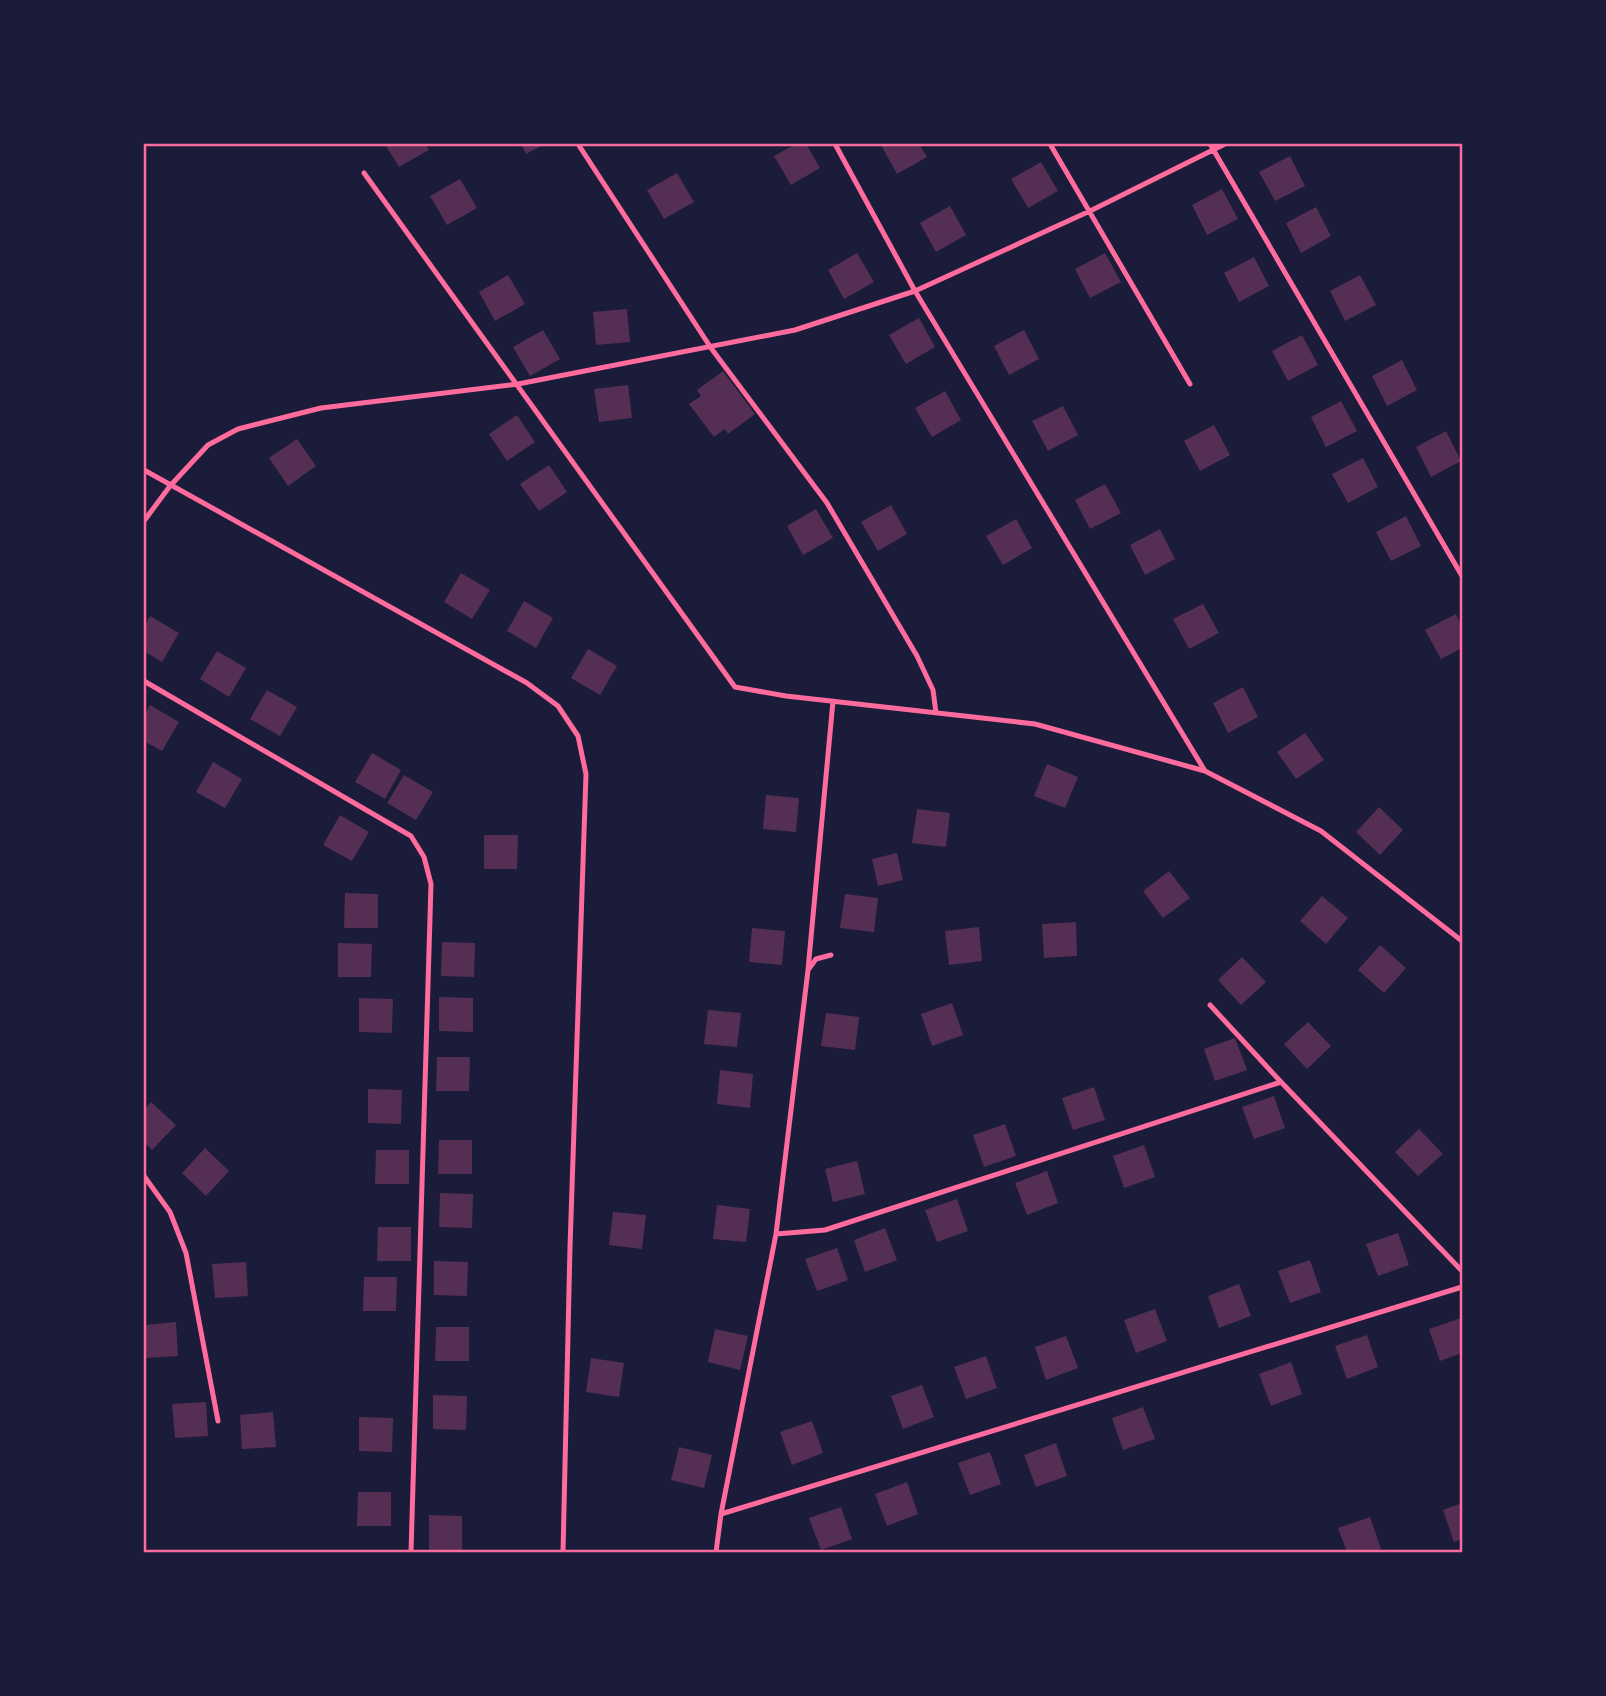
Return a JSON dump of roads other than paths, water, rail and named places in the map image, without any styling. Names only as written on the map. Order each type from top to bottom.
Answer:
[{"type":"lane","points":[[578,144],[711,348],[827,503],[917,656],[933,690],[936,713]]},
{"type":"lane","points":[[835,144],[915,291],[1205,771]]},
{"type":"lane","points":[[1050,144],[1190,384]]},
{"type":"lane","points":[[144,521],[170,486],[208,445],[239,429],[321,408],[518,384],[795,330],[915,291],[1090,211],[1212,146],[1225,144]]},
{"type":"lane","points":[[1212,146],[1462,576]]},
{"type":"lane","points":[[364,173],[735,687],[1035,724],[1205,771],[1321,831],[1462,941]]},
{"type":"lane","points":[[144,470],[527,683],[558,706],[578,736],[586,774],[570,1233],[563,1552]]},
{"type":"lane","points":[[144,681],[411,836],[424,857],[431,884],[411,1552]]},
{"type":"lane","points":[[716,1552],[721,1514],[776,1234],[808,970],[832,701]]},
{"type":"lane","points":[[808,970],[817,960],[831,955]]},
{"type":"lane","points":[[1210,1004],[1280,1082],[1462,1272]]},
{"type":"lane","points":[[776,1234],[825,1230],[1280,1082]]},
{"type":"lane","points":[[144,1176],[170,1212],[186,1253],[219,1421]]},
{"type":"lane","points":[[721,1514],[1462,1287]]}]
